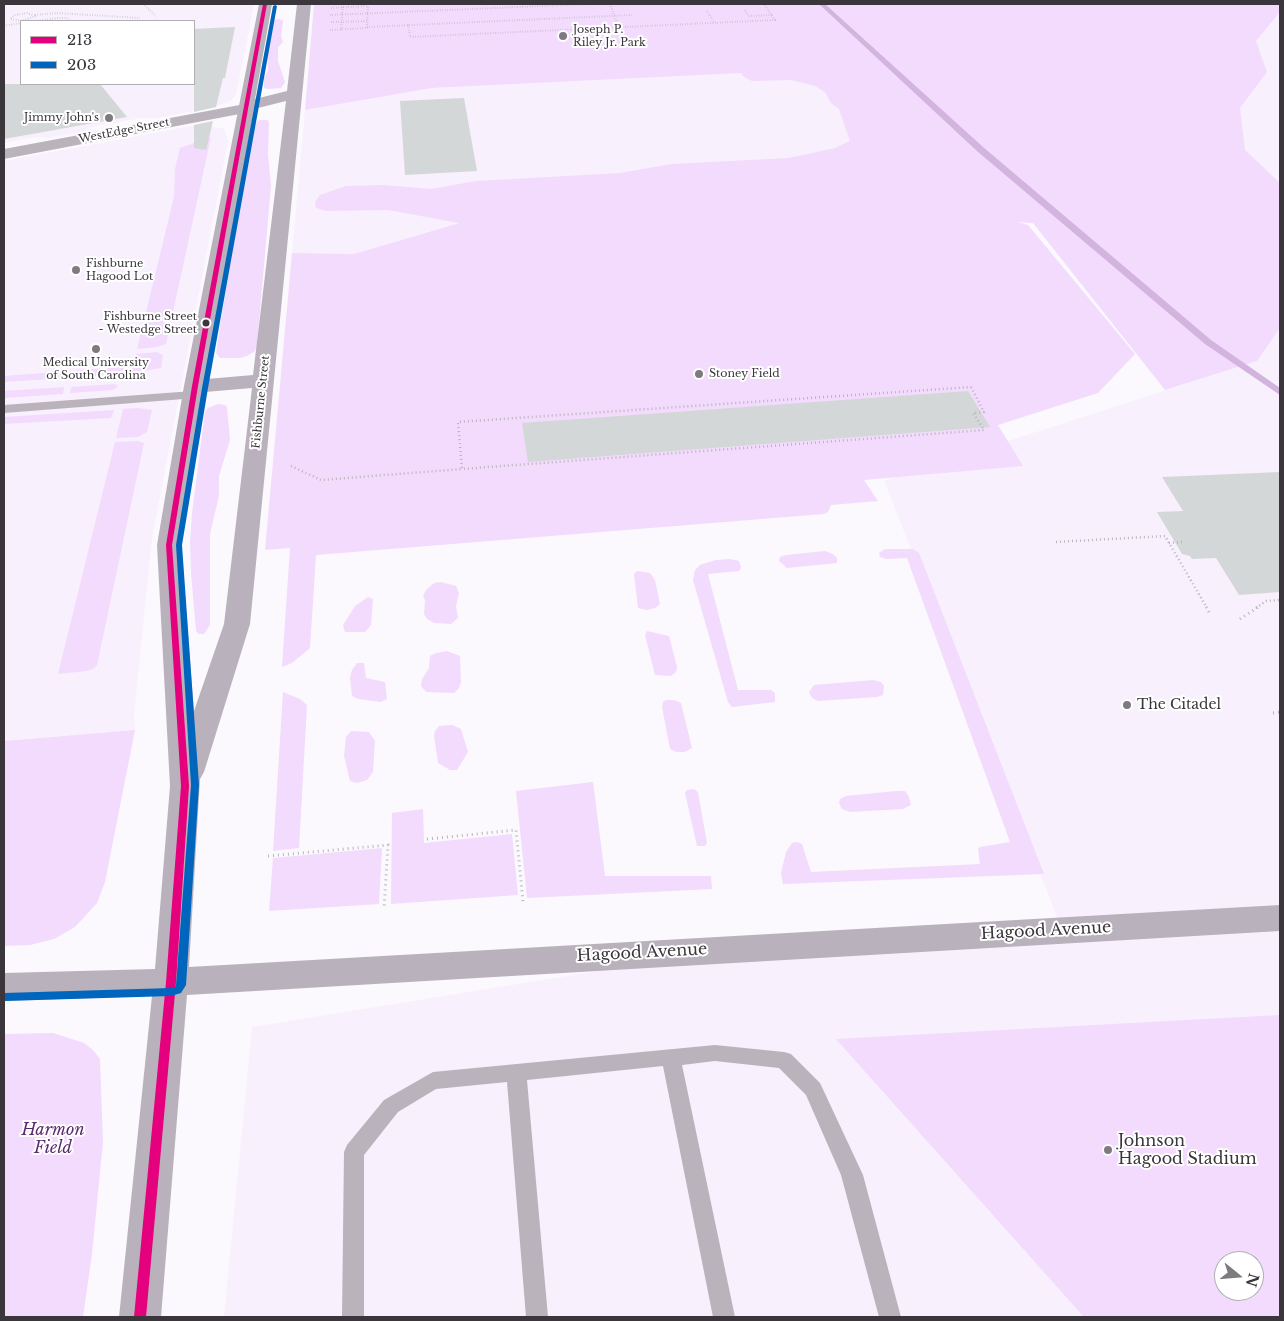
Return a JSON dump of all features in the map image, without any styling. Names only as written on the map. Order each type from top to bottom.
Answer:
[{"type":"main road","points":[[264,8],[304,8]]},
{"type":"main road","name":"Fishburne Street","points":[[140,1317],[171,982],[184,786],[169,545],[194,391],[264,8]]},
{"type":"main road","name":"Fishburne Street","points":[[184,786],[237,624],[304,8]]},
{"type":"main road","points":[[246,107],[294,94]]},
{"type":"main road","points":[[194,391],[263,381]]},
{"type":"main road","name":"Hagood Avenue","points":[[4,987],[171,982],[1280,918]]},
{"type":"street","name":"WestEdge Street","points":[[4,154],[246,107]]},
{"type":"lane","points":[[4,408],[194,391]]},
{"type":"lane","points":[[353,1317],[354,1152],[391,1106],[433,1081],[715,1053],[784,1060],[813,1089],[852,1175],[890,1317]]},
{"type":"lane","points":[[672,1057],[724,1317]]},
{"type":"lane","points":[[516,1073],[537,1317]]},
{"type":"path","points":[[143,4],[156,16]]},
{"type":"path","points":[[434,4],[435,10]]},
{"type":"path","points":[[327,15],[590,4]]},
{"type":"path","points":[[610,4],[619,28]]},
{"type":"path","points":[[408,25],[410,37],[775,20],[764,4]]},
{"type":"path","points":[[341,30],[343,5]]},
{"type":"path","points":[[327,8],[343,5],[368,5],[368,27]]},
{"type":"path","points":[[745,10],[748,16],[772,15]]},
{"type":"path","points":[[707,11],[714,23]]},
{"type":"path","points":[[12,20],[10,18],[18,14],[57,13],[140,18]]},
{"type":"path","points":[[4,21],[30,20],[35,18],[35,15]]},
{"type":"path","points":[[324,30],[632,15]]},
{"type":"path","points":[[43,20],[67,18],[69,20]]},
{"type":"path","points":[[326,23],[368,21]]},
{"type":"path","points":[[4,26],[20,23]]},
{"type":"path","points":[[291,466],[321,480],[462,470],[984,430],[973,412],[984,412],[971,387],[458,422],[462,470]]},
{"type":"path","points":[[1056,542],[1165,536],[1210,614]]},
{"type":"path","points":[[1169,543],[1182,542]]},
{"type":"path","points":[[1240,619],[1266,601],[1280,600]]},
{"type":"path","points":[[1273,713],[1280,712]]},
{"type":"path","points":[[427,839],[516,830],[523,902]]},
{"type":"path","points":[[268,856],[388,845],[384,910]]},
{"type":"shaded area","points":[[4,4],[254,4],[236,95],[231,101],[213,107],[157,118],[142,118],[96,126],[85,131],[49,138],[36,137],[4,143]]},
{"type":"shaded area","points":[[1280,12],[1280,183],[1244,150],[1240,108],[1267,72],[1256,41]]},
{"type":"shaded area","points":[[838,68],[918,174],[481,216],[354,254],[292,253],[305,110],[432,88]]},
{"type":"shaded area","name":"Medical University of South Carolina","points":[[202,124],[224,129],[228,141],[152,538],[134,715],[135,730],[4,741],[4,161]]},
{"type":"shaded area","name":"The Citadel","points":[[1280,328],[1280,1317],[224,1317],[252,1027],[740,948],[1062,929],[884,481],[1257,361]]},
{"type":"green space","points":[[314,4],[1280,4],[1280,12],[1256,41],[1267,72],[1240,108],[1245,150],[1280,183],[1280,328],[1257,361],[1165,390],[1033,223],[1018,222],[1028,225],[1135,354],[1098,393],[998,425],[1023,466],[864,480],[878,501],[831,505],[828,512],[824,514],[316,555],[310,648],[292,663],[282,667],[290,548],[265,550],[292,253],[354,254],[459,223],[388,210],[326,211],[316,208],[315,202],[320,195],[346,186],[383,185],[431,189],[476,181],[620,173],[672,164],[789,158],[835,148],[850,141],[839,109],[831,103],[825,92],[815,86],[791,80],[752,81],[741,73],[432,88],[305,110]]},
{"type":"green space","points":[[280,19],[283,21],[281,36],[283,42],[278,47],[278,61],[285,82],[281,88],[268,89],[264,88],[264,78],[268,70],[267,41],[272,20]]},
{"type":"green space","points":[[259,120],[268,120],[269,123],[268,154],[271,186],[257,345],[255,351],[247,356],[220,358],[216,353],[221,320],[247,164],[256,123]]},
{"type":"green space","points":[[211,137],[166,344],[137,349],[174,197],[175,169],[180,148]]},
{"type":"green space","points":[[157,352],[163,355],[161,368],[131,373],[136,354]]},
{"type":"green space","points":[[124,367],[123,374],[4,382],[4,376]]},
{"type":"green space","points":[[114,384],[118,386],[113,390],[70,393],[71,387]]},
{"type":"green space","points":[[64,387],[63,394],[4,398],[4,391]]},
{"type":"green space","points":[[218,404],[227,407],[230,440],[219,476],[219,496],[210,534],[210,625],[204,634],[199,634],[196,631],[191,573],[190,542],[192,513],[205,412],[208,408]]},
{"type":"green space","points":[[138,408],[152,410],[147,432],[138,437],[116,438],[123,409]]},
{"type":"green space","points":[[114,410],[111,418],[4,424],[4,417]]},
{"type":"green space","points":[[138,441],[144,443],[97,665],[87,671],[58,674],[115,442]]},
{"type":"green space","points":[[885,549],[913,549],[919,553],[1044,874],[783,884],[781,873],[786,852],[792,843],[797,842],[802,844],[811,872],[980,864],[978,849],[980,847],[1010,842],[907,558],[886,559],[880,557],[879,553]]},
{"type":"green space","points":[[825,551],[837,558],[837,563],[787,568],[779,561],[780,557],[786,555]]},
{"type":"green space","points":[[730,559],[739,561],[741,568],[739,571],[708,574],[738,690],[771,690],[775,693],[775,702],[732,707],[728,702],[693,580],[695,570],[700,565],[716,560]]},
{"type":"green space","points":[[637,571],[650,573],[655,580],[660,604],[655,608],[647,610],[638,608],[634,574]]},
{"type":"green space","points":[[441,582],[456,586],[459,593],[456,606],[458,618],[451,624],[434,623],[427,619],[424,614],[425,600],[423,596],[426,590],[434,583]]},
{"type":"green space","points":[[368,597],[373,599],[371,625],[365,632],[345,632],[343,625],[355,606]]},
{"type":"green space","points":[[647,631],[669,636],[677,667],[676,672],[671,676],[655,675],[645,635]]},
{"type":"green space","points":[[447,651],[460,656],[461,682],[459,688],[454,693],[426,692],[421,686],[422,679],[429,668],[430,656]]},
{"type":"green space","points":[[357,663],[364,663],[366,678],[385,682],[387,699],[381,702],[358,699],[352,696],[350,678],[352,670]]},
{"type":"green space","points":[[873,680],[881,682],[884,686],[883,695],[818,701],[812,698],[809,692],[814,685]]},
{"type":"green space","points":[[283,692],[300,699],[307,705],[299,848],[273,851]]},
{"type":"green space","points":[[674,700],[681,703],[692,748],[685,752],[676,752],[670,749],[662,707],[663,702]]},
{"type":"green space","points":[[452,725],[461,729],[468,752],[457,770],[450,770],[438,763],[434,736],[439,726]]},
{"type":"green space","points":[[135,730],[105,882],[97,903],[75,927],[54,939],[30,945],[4,946],[4,741]]},
{"type":"green space","points":[[351,731],[369,732],[375,741],[373,772],[367,780],[357,783],[350,781],[344,756],[346,737]]},
{"type":"green space","points":[[593,782],[605,876],[711,876],[712,889],[527,898],[516,791]]},
{"type":"green space","points":[[694,789],[698,792],[707,843],[705,846],[697,846],[685,793],[687,790]]},
{"type":"green space","points":[[905,791],[911,805],[903,809],[850,812],[842,809],[839,803],[840,799],[846,796]]},
{"type":"green space","points":[[423,809],[424,843],[512,834],[518,895],[391,904],[392,813]]},
{"type":"green space","points":[[382,848],[379,904],[269,911],[273,858]]},
{"type":"green space","name":"Johnson Hagood Stadium","points":[[1280,1015],[1280,1317],[1084,1317],[836,1039]]},
{"type":"green space","name":"Harmon Field","points":[[53,1033],[84,1043],[100,1059],[103,1142],[92,1254],[83,1317],[4,1317],[4,1034]]},
{"type":"building","points":[[235,27],[225,78],[223,78],[216,107],[194,112],[195,85],[195,29]]},
{"type":"building","points":[[4,84],[101,85],[127,117],[4,139]]},
{"type":"building","points":[[464,98],[477,171],[405,175],[400,101]]},
{"type":"building","points":[[213,121],[206,150],[194,148],[194,125]]},
{"type":"building","points":[[968,391],[990,427],[528,462],[522,423]]},
{"type":"building","points":[[1280,472],[1280,592],[1239,595],[1216,558],[1192,559],[1190,556],[1182,554],[1157,512],[1183,511],[1162,477]]},
{"type":"waterway","points":[[822,4],[980,149],[1208,342],[1280,392]]},
{"type":"transit line","name":"213","points":[[140,1317],[171,982],[185,786],[169,545],[195,386],[265,4]]},
{"type":"transit line","name":"203","points":[[4,997],[171,992],[178,990],[181,985],[195,785],[179,545],[205,388],[275,6]]},
{"type":"place","name":"Joseph P. Riley Jr. Park","points":[[563,36]]},
{"type":"place","name":"Jimmy John's","points":[[109,118]]},
{"type":"place","name":"Fishburne Hagood Lot","points":[[76,270]]},
{"type":"place","name":"Fishburne Street - Westedge Street","points":[[206,323]]},
{"type":"place","name":"Medical University of South Carolina","points":[[96,349]]},
{"type":"place","name":"Stoney Field","points":[[699,374]]},
{"type":"place","name":"The Citadel","points":[[1127,705]]},
{"type":"place","name":"Johnson Hagood Stadium","points":[[1108,1150]]}]
